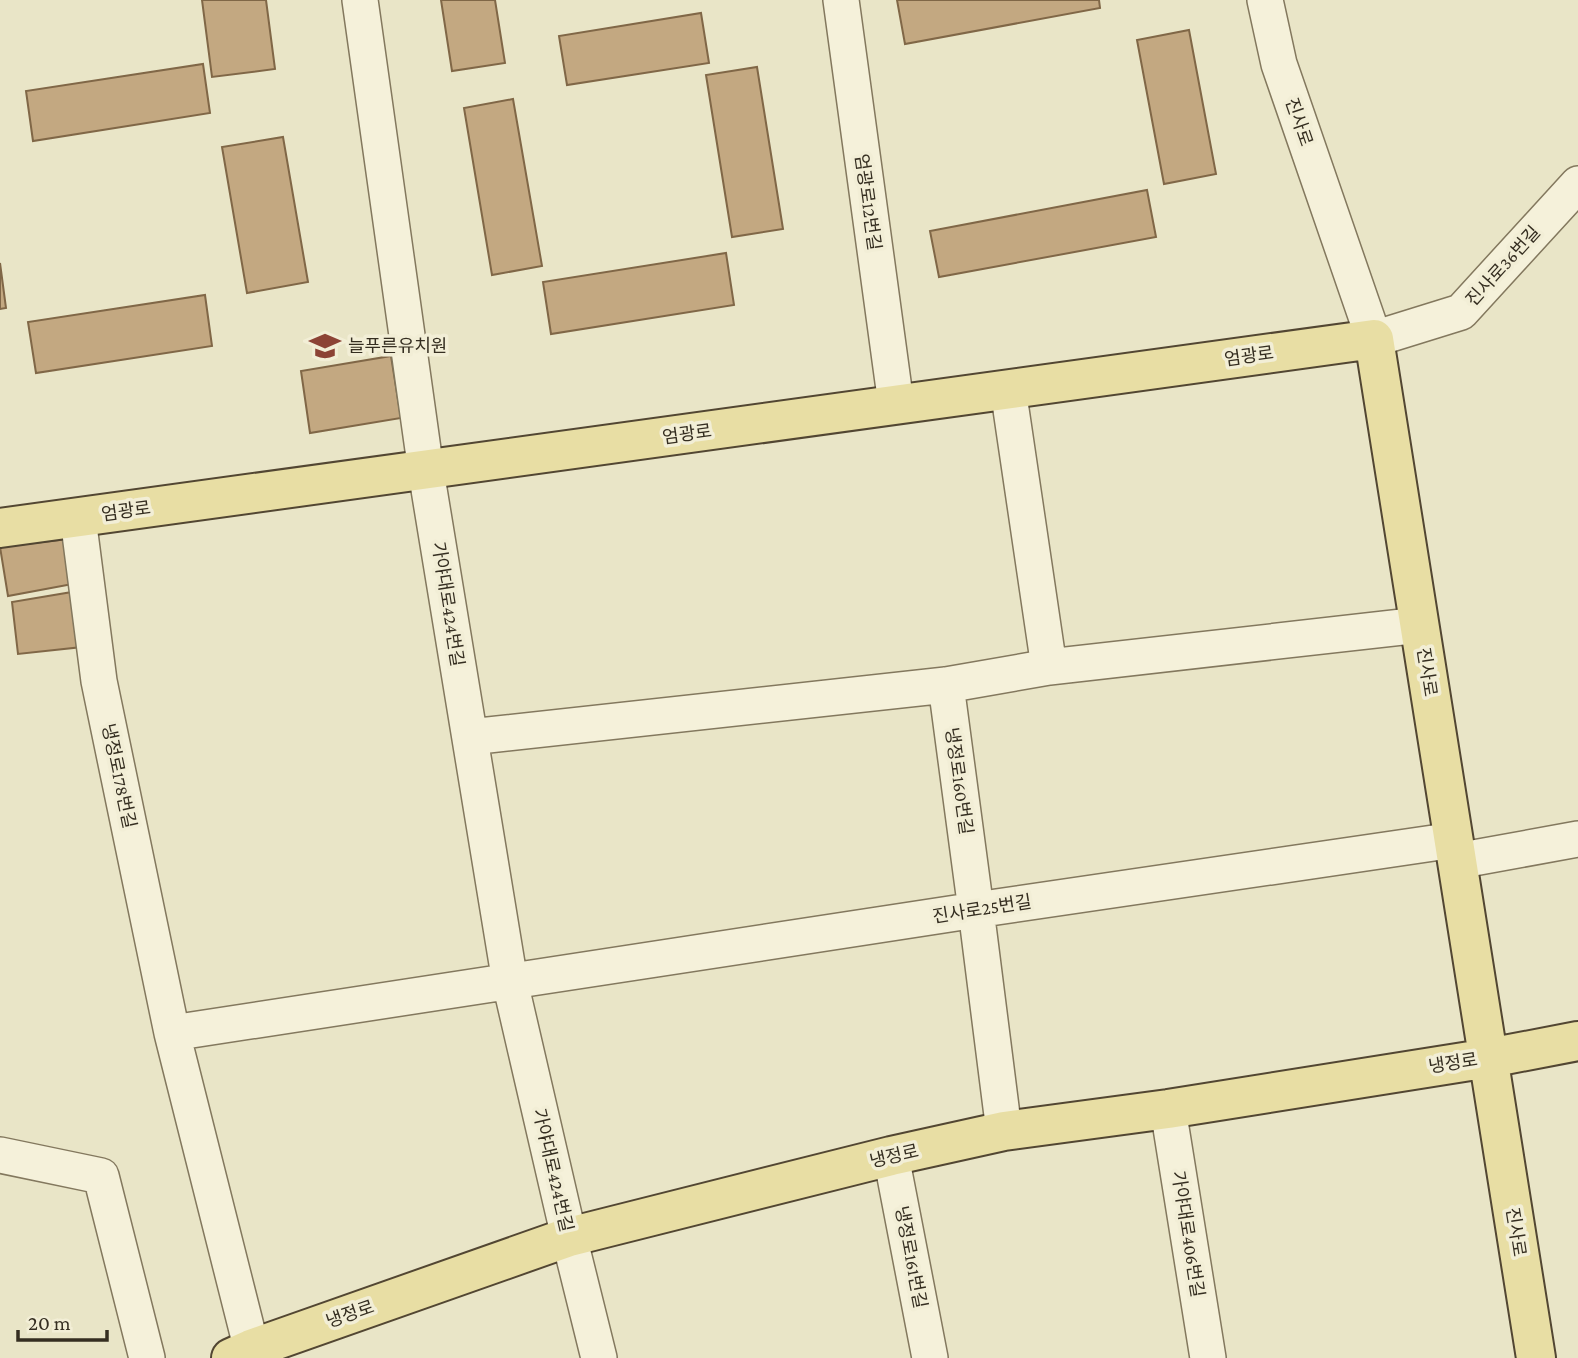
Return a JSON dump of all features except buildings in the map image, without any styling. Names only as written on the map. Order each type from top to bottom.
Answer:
[{"type":"main road","name":"엄광로","points":[[0,528],[1374,339]]},
{"type":"main road","name":"진사로","points":[[1374,339],[1536,1358]]},
{"type":"main road","name":"냉정로","points":[[245,1355],[569,1237],[891,1156],[1004,1131],[1168,1109],[1489,1058],[1578,1041]]},
{"type":"street","name":"가야대로424번길","points":[[360,0],[426,471],[510,982],[599,1358]]},
{"type":"street","name":"엄광로12번길","points":[[841,0],[896,404]]},
{"type":"street","name":"진사로","points":[[1265,0],[1279,64],[1374,339]]},
{"type":"street","name":"진사로36번길","points":[[1374,339],[1461,312],[1578,184]]},
{"type":"street","points":[[1008,389],[1049,667]]},
{"type":"street","name":"냉정로178번길","points":[[78,518],[99,681],[172,1033],[245,1355]]},
{"type":"street","points":[[470,737],[946,685],[1049,667],[1420,625]]},
{"type":"street","name":"냉정로160번길","points":[[946,685],[1004,1131]]},
{"type":"street","name":"진사로25번길","points":[[510,982],[976,909],[1456,850],[1578,839]]},
{"type":"street","points":[[172,1033],[510,982]]},
{"type":"street","name":"가야대로406번길","points":[[1168,1109],[1208,1358]]},
{"type":"street","points":[[0,1155],[101,1176],[147,1358]]},
{"type":"street","name":"냉정로161번길","points":[[891,1156],[930,1358]]},
{"type":"place","name":"늘푸른유치원","points":[[325,346]]}]
